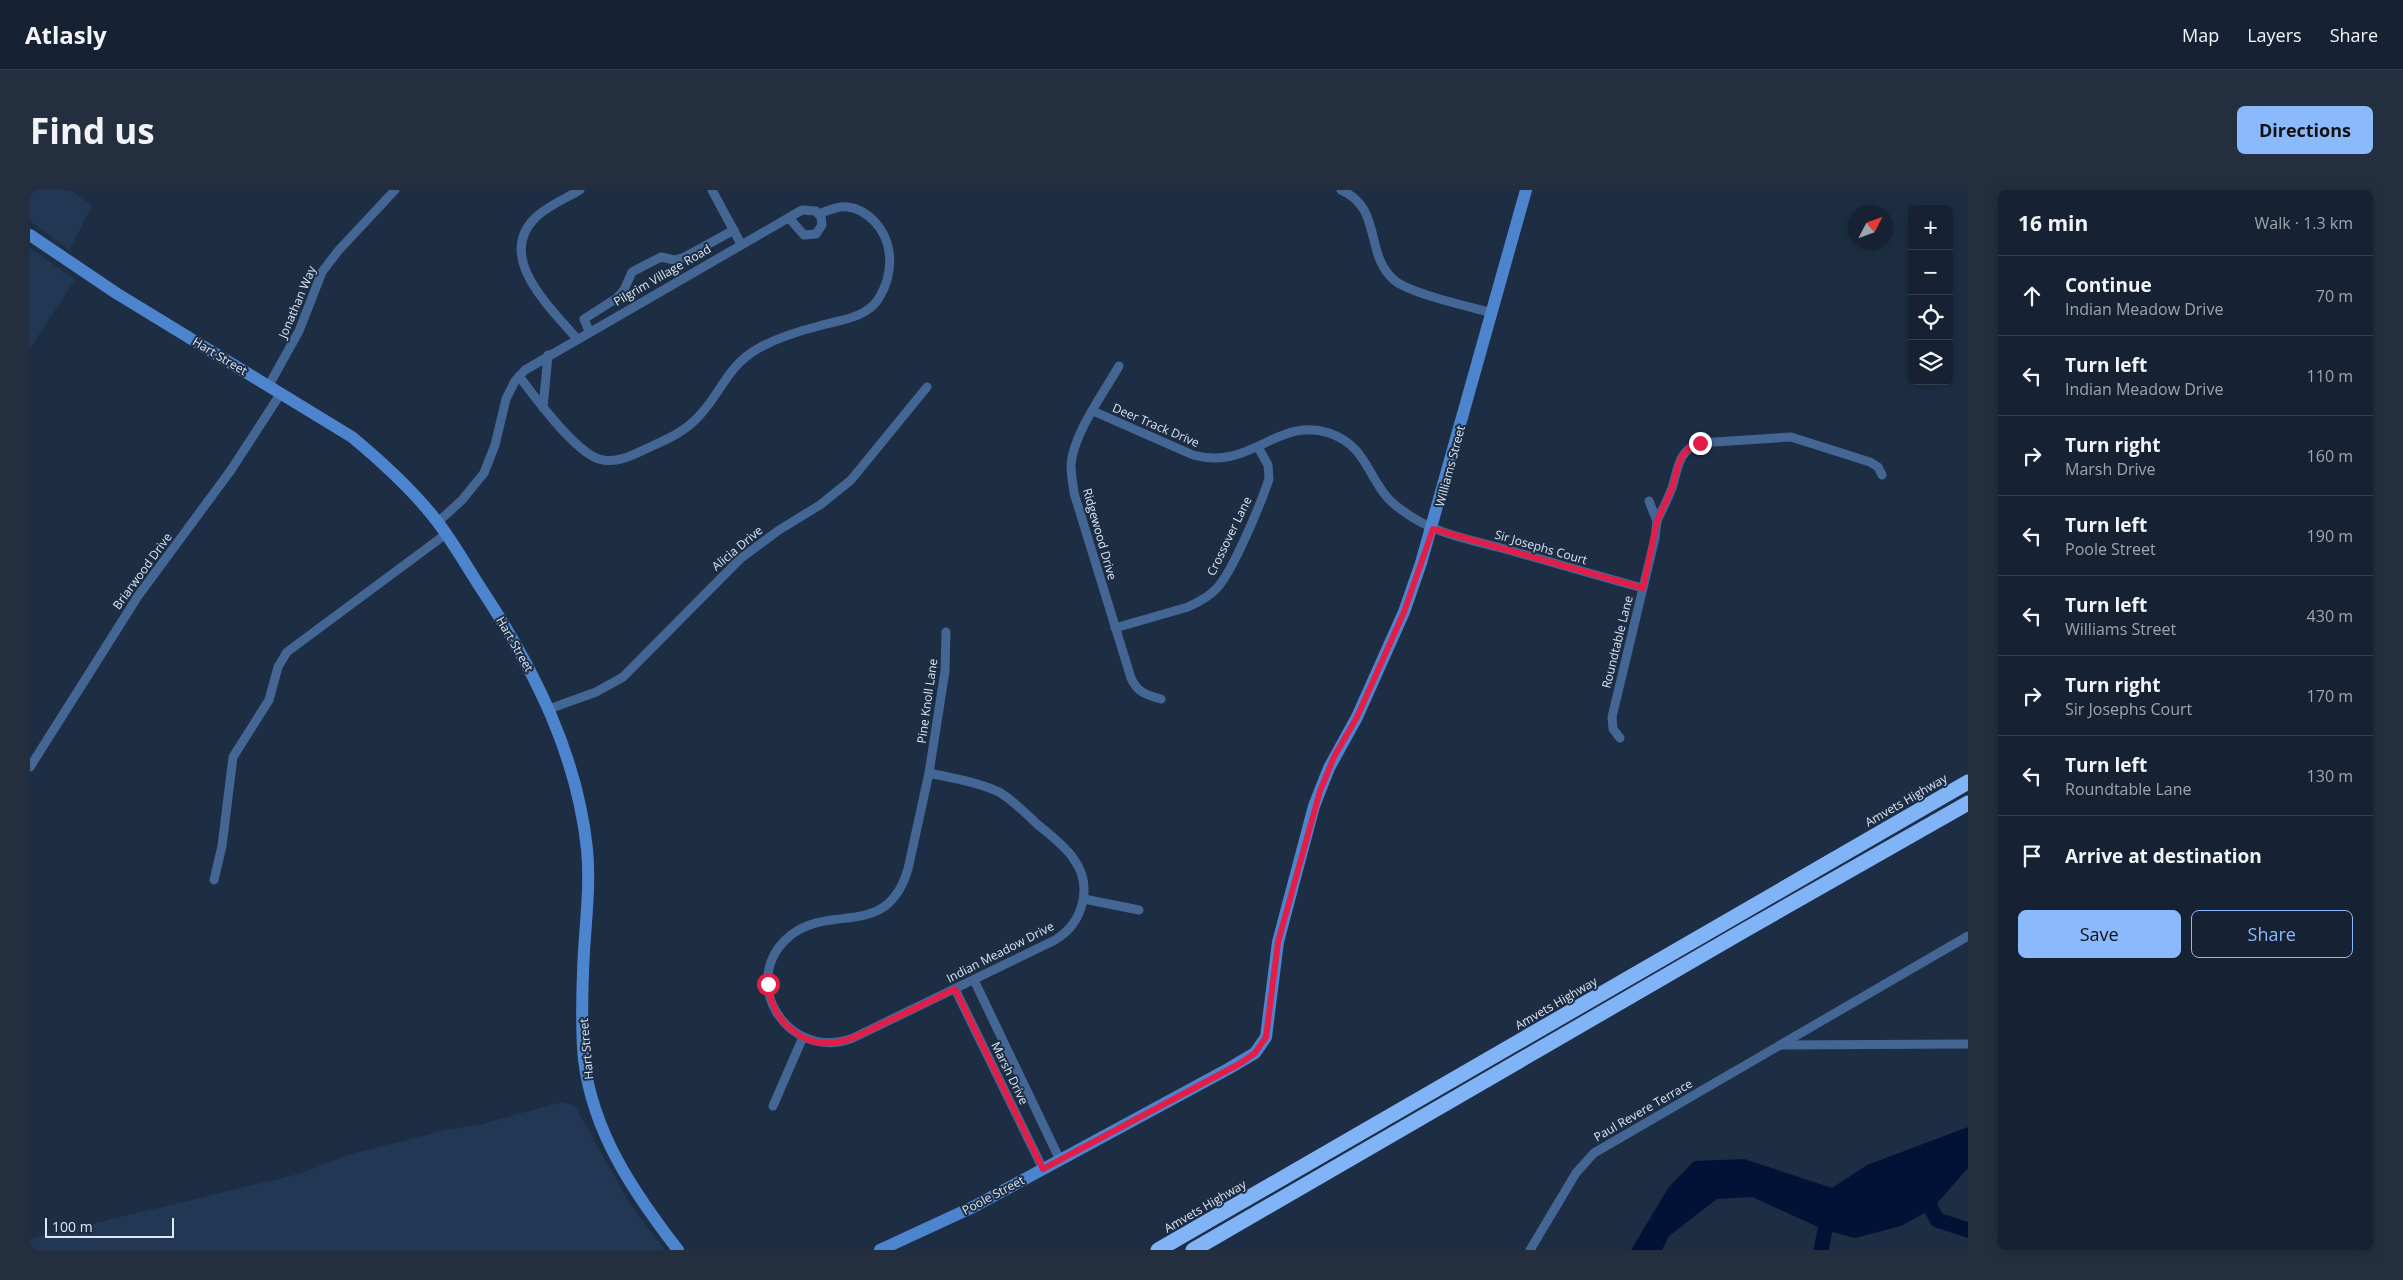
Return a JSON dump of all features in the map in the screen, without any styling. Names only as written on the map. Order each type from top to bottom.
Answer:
[{"type":"highway","name":"Amvets Highway","points":[[1158,1250],[1968,782]]},
{"type":"highway","points":[[1193,1250],[1968,803]]},
{"type":"street","name":"Jonathan Way","points":[[269,385],[296,337],[322,272],[338,250],[395,190]]},
{"type":"street","points":[[577,339],[528,279],[522,249],[524,235],[535,218],[580,190]]},
{"type":"street","points":[[712,190],[741,244]]},
{"type":"street","points":[[1342,190],[1358,200],[1365,210],[1370,220],[1378,256],[1394,280],[1409,288],[1492,312]]},
{"type":"street","name":"Williams Street","points":[[1260,1048],[1266,1037],[1269,1025],[1278,942],[1314,806],[1329,768],[1357,717],[1404,612],[1433,529],[1526,190]]},
{"type":"street","name":"Pilgrim Village Road","points":[[438,522],[462,500],[484,472],[495,445],[506,399],[519,376],[548,356],[741,244],[807,209],[819,214],[838,207],[854,208],[870,217],[883,232],[890,250],[889,269],[880,296],[868,309],[851,318],[808,329],[756,349],[733,367],[706,408],[685,429],[624,458],[608,461],[593,457],[568,435],[543,408],[519,376]]},
{"type":"street","points":[[789,218],[800,233],[812,236],[821,228],[822,221],[819,214]]},
{"type":"street","points":[[589,332],[584,319],[617,298],[624,290],[632,272],[661,257],[674,260],[683,258],[734,230]]},
{"type":"street","name":"Hart Street","points":[[30,235],[116,293],[338,427],[366,449],[410,490],[438,522],[512,637],[549,709],[577,792],[587,851],[588,908],[582,1019],[584,1061],[590,1091],[602,1129],[617,1160],[642,1201],[678,1250]]},
{"type":"street","points":[[543,408],[548,356]]},
{"type":"street","name":"Ridgewood Drive","points":[[1119,366],[1093,411],[1074,450],[1072,478],[1074,493],[1133,683],[1145,695],[1161,699]]},
{"type":"street","name":"Alicia Drive","points":[[549,709],[596,692],[623,677],[740,559],[779,530],[820,505],[851,480],[927,387]]},
{"type":"street","name":"Briarwood Drive","points":[[30,768],[138,596],[241,457],[281,393]]},
{"type":"street","name":"Deer Track Drive","points":[[1093,411],[1193,455],[1208,459],[1239,456],[1282,434],[1302,430],[1321,431],[1338,437],[1360,454],[1380,489],[1392,504],[1433,529]]},
{"type":"street","name":"Roundtable Lane","points":[[1620,738],[1613,729],[1612,717],[1657,521],[1672,488],[1682,456],[1694,445],[1700,443],[1790,438],[1870,462],[1878,467],[1882,475]]},
{"type":"street","name":"Crossover Lane","points":[[1115,628],[1188,607],[1199,602],[1218,587],[1230,569],[1268,479],[1268,465],[1258,447]]},
{"type":"street","points":[[1649,501],[1657,521]]},
{"type":"street","name":"Sir Josephs Court","points":[[1433,529],[1643,588]]},
{"type":"street","points":[[214,880],[222,846],[233,758],[269,700],[278,667],[287,652],[446,534]]},
{"type":"street","name":"Pine Knoll Lane","points":[[929,773],[945,677],[946,632]]},
{"type":"street","name":"Indian Meadow Drive","points":[[929,773],[984,787],[1010,799],[1074,858],[1082,874],[1084,899],[1078,917],[1060,937],[848,1040],[825,1043],[802,1037],[783,1023],[771,1002],[768,978],[775,955],[785,941],[800,930],[816,924],[867,915],[884,906],[895,897],[903,884],[908,868],[929,773]]},
{"type":"street","points":[[1084,899],[1139,910]]},
{"type":"street","name":"Paul Revere Terrace","points":[[1530,1250],[1576,1173],[1590,1156],[1968,936]]},
{"type":"street","name":"Marsh Drive","points":[[974,980],[1060,1160]]},
{"type":"street","name":"Marsh Drive","points":[[955,989],[1043,1169]]},
{"type":"street","points":[[773,1106],[802,1037]]},
{"type":"street","points":[[1779,1045],[1968,1044]]},
{"type":"street","name":"Poole Street","points":[[880,1250],[973,1207],[1239,1064],[1260,1048]]},
{"type":"shaded area","points":[[30,190],[70,190],[92,206],[69,250],[30,221]]},
{"type":"shaded area","points":[[30,248],[75,280],[30,348]]},
{"type":"shaded area","points":[[562,1102],[575,1106],[630,1204],[665,1250],[30,1250],[30,1239],[302,1173],[351,1154],[446,1130],[482,1124]]},
{"type":"shaded area","points":[[1968,1127],[1968,1168],[1932,1209],[1901,1226],[1855,1238],[1825,1230],[1752,1197],[1717,1199],[1669,1236],[1662,1250],[1631,1250],[1668,1188],[1694,1161],[1744,1159],[1832,1188],[1867,1165]]},
{"type":"waterway","points":[[1932,1190],[1928,1202],[1937,1220],[1968,1230]]},
{"type":"waterway","points":[[1821,1250],[1829,1210]]},
{"type":"route","points":[[768,984],[771,1002],[783,1023],[802,1037],[825,1043],[842,1042],[853,1038],[955,989],[1043,1169],[1239,1064],[1260,1048],[1268,1031],[1278,942],[1309,823],[1320,791],[1334,757],[1357,717],[1404,612],[1433,529],[1643,588],[1655,538],[1657,521],[1672,488],[1678,466],[1682,456],[1688,449],[1700,443]]}]
